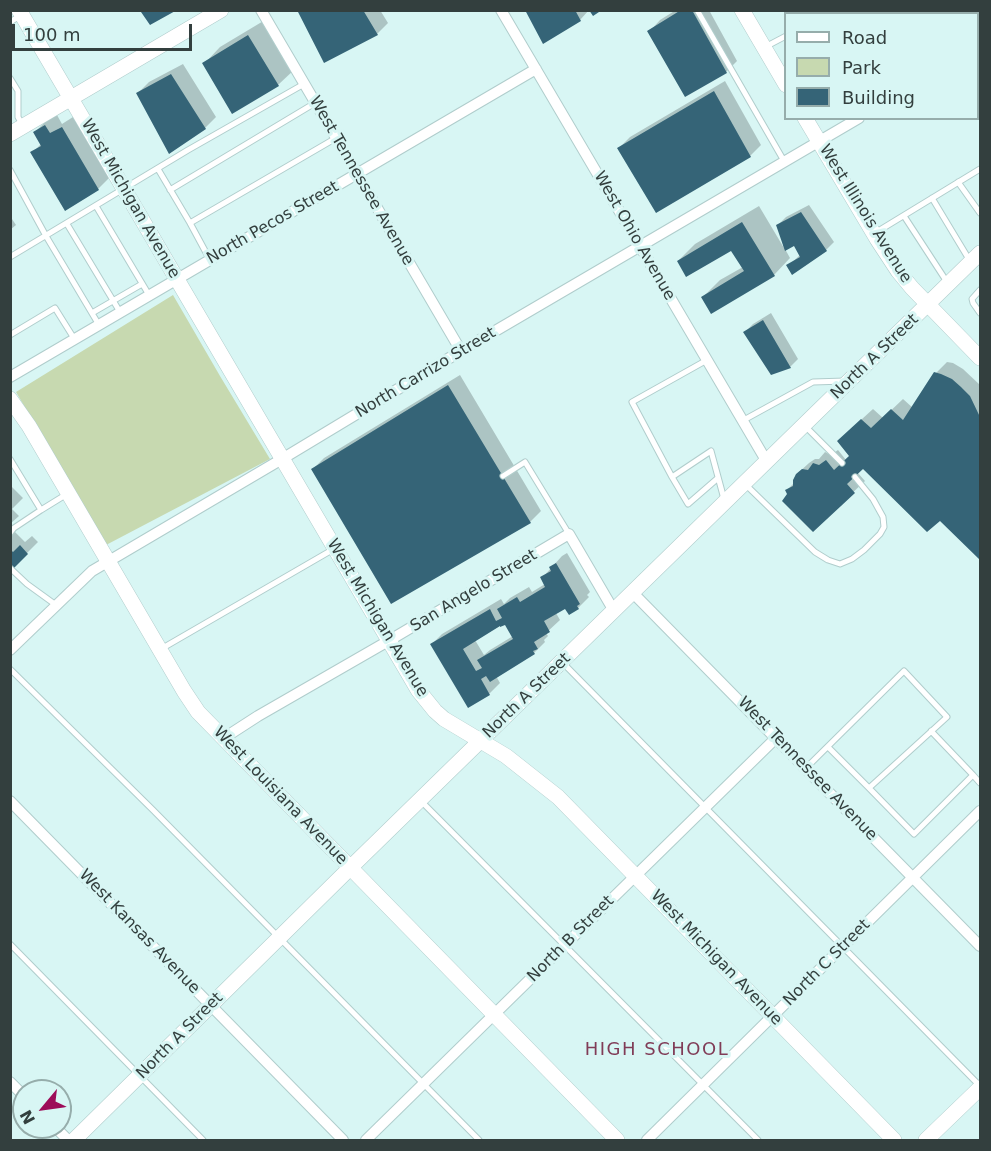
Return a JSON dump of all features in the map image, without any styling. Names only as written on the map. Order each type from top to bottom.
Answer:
[{"type":"street","points":[[17,130],[221,10]]},
{"type":"street","name":"West Tennessee Avenue","points":[[261,10],[461,351]]},
{"type":"street","name":"West Ohio Avenue","points":[[501,10],[767,462]]},
{"type":"street","points":[[742,10],[784,82]]},
{"type":"street","name":"West Michigan Avenue","points":[[17,16],[71,98],[418,690],[444,719],[506,756],[558,797],[894,1140]]},
{"type":"street","name":"North Pecos Street","points":[[10,377],[536,69]]},
{"type":"street","name":"West Illinois Avenue","points":[[806,120],[898,271],[981,358]]},
{"type":"street","name":"North Carrizo Street","points":[[10,650],[92,571],[461,351],[857,120]]},
{"type":"street","name":"North A Street","points":[[74,1140],[976,257]]},
{"type":"street","name":"West Louisiana Avenue","points":[[10,399],[29,426],[193,705],[209,724],[617,1140]]},
{"type":"street","points":[[569,534],[614,611]]},
{"type":"street","name":"San Angelo Street","points":[[224,738],[569,534]]},
{"type":"street","name":"West Tennessee Avenue","points":[[633,592],[981,946]]},
{"type":"street","name":"North B Street","points":[[366,1140],[776,738]]},
{"type":"street","name":"West Kansas Avenue","points":[[10,801],[343,1140]]},
{"type":"street","name":"North C Street","points":[[647,1140],[981,812]]},
{"type":"street","points":[[926,1140],[981,1087]]},
{"type":"lane","points":[[697,10],[785,162]]},
{"type":"lane","points":[[764,48],[784,37]]},
{"type":"lane","points":[[10,78],[18,92],[17,130]]},
{"type":"lane","points":[[10,257],[304,84]]},
{"type":"lane","points":[[170,190],[315,103]]},
{"type":"lane","points":[[190,223],[336,138]]},
{"type":"lane","points":[[158,169],[210,260]]},
{"type":"lane","points":[[874,234],[981,169]]},
{"type":"lane","points":[[10,170],[99,325]]},
{"type":"lane","points":[[958,182],[981,213]]},
{"type":"lane","points":[[932,198],[976,257]]},
{"type":"lane","points":[[96,206],[150,296]]},
{"type":"lane","points":[[904,216],[948,284]]},
{"type":"lane","points":[[67,224],[120,313]]},
{"type":"lane","points":[[92,313],[142,284]]},
{"type":"lane","points":[[981,290],[972,299],[981,313]]},
{"type":"lane","points":[[10,335],[55,308],[75,340]]},
{"type":"lane","points":[[707,360],[633,402],[688,504],[718,478]]},
{"type":"lane","points":[[742,421],[813,382],[850,381]]},
{"type":"lane","points":[[805,425],[842,463]]},
{"type":"lane","points":[[672,477],[711,451],[725,503]]},
{"type":"lane","points":[[10,459],[41,510]]},
{"type":"lane","points":[[503,476],[525,462],[569,534]]},
{"type":"lane","points":[[745,483],[815,552],[840,564],[864,550],[884,527],[883,517],[873,499],[855,477]]},
{"type":"lane","points":[[10,533],[69,493]]},
{"type":"lane","points":[[159,650],[335,548]]},
{"type":"lane","points":[[10,568],[27,584],[56,605]]},
{"type":"lane","points":[[561,662],[981,1087]]},
{"type":"lane","points":[[10,669],[137,794],[478,1140]]},
{"type":"lane","points":[[806,768],[904,671],[947,717],[869,788]]},
{"type":"lane","points":[[931,731],[981,783]]},
{"type":"lane","points":[[828,747],[914,834],[973,775]]},
{"type":"lane","points":[[420,800],[758,1140]]},
{"type":"lane","points":[[10,944],[203,1140]]},
{"type":"green space","points":[[173,295],[270,459],[106,545],[16,392]]},
{"type":"building","points":[[144,10],[177,10],[150,25],[141,12]]},
{"type":"building","points":[[297,10],[363,10],[378,35],[324,63]]},
{"type":"building","points":[[525,10],[575,10],[581,21],[543,44]]},
{"type":"building","points":[[589,10],[602,10],[593,16]]},
{"type":"building","points":[[681,10],[692,10],[727,73],[685,97],[647,31]]},
{"type":"building","points":[[856,10],[858,12],[837,12]]},
{"type":"building","points":[[248,35],[279,86],[232,114],[202,63]]},
{"type":"building","points":[[171,74],[206,129],[169,154],[136,93]]},
{"type":"building","points":[[714,91],[751,157],[656,213],[617,148]]},
{"type":"building","points":[[45,125],[50,133],[62,127],[99,190],[65,211],[30,152],[41,146],[33,132]]},
{"type":"building","points":[[801,212],[827,251],[792,275],[786,265],[800,257],[794,246],[785,251],[776,225]]},
{"type":"building","points":[[742,222],[775,276],[711,314],[701,297],[744,271],[731,251],[686,277],[677,261]]},
{"type":"building","points":[[763,320],[791,368],[771,375],[743,332]]},
{"type":"building","points":[[934,372],[952,379],[961,387],[970,396],[980,417],[980,560],[940,521],[927,532],[863,469],[847,484],[855,493],[813,532],[782,501],[787,494],[785,490],[793,486],[796,474],[802,469],[808,470],[813,463],[819,465],[826,460],[834,470],[849,456],[837,441],[861,419],[871,428],[891,409],[903,420]]},
{"type":"building","points":[[448,385],[531,523],[391,604],[311,469]]},
{"type":"building","points":[[20,545],[28,554],[10,572],[10,549],[13,552]]},
{"type":"building","points":[[556,563],[580,604],[577,606],[579,609],[569,615],[565,609],[544,621],[550,632],[534,642],[538,649],[533,651],[535,654],[490,682],[486,676],[481,679],[490,695],[468,708],[430,644],[490,609],[496,621],[502,618],[497,609],[517,597],[520,602],[545,587],[540,577],[551,571],[549,567]],"holes":[[[505,625],[513,639],[477,660],[482,668],[476,671],[463,649],[500,626]]]},
{"type":"district","name":"HIGH SCHOOL","points":[[657,1050]]}]
